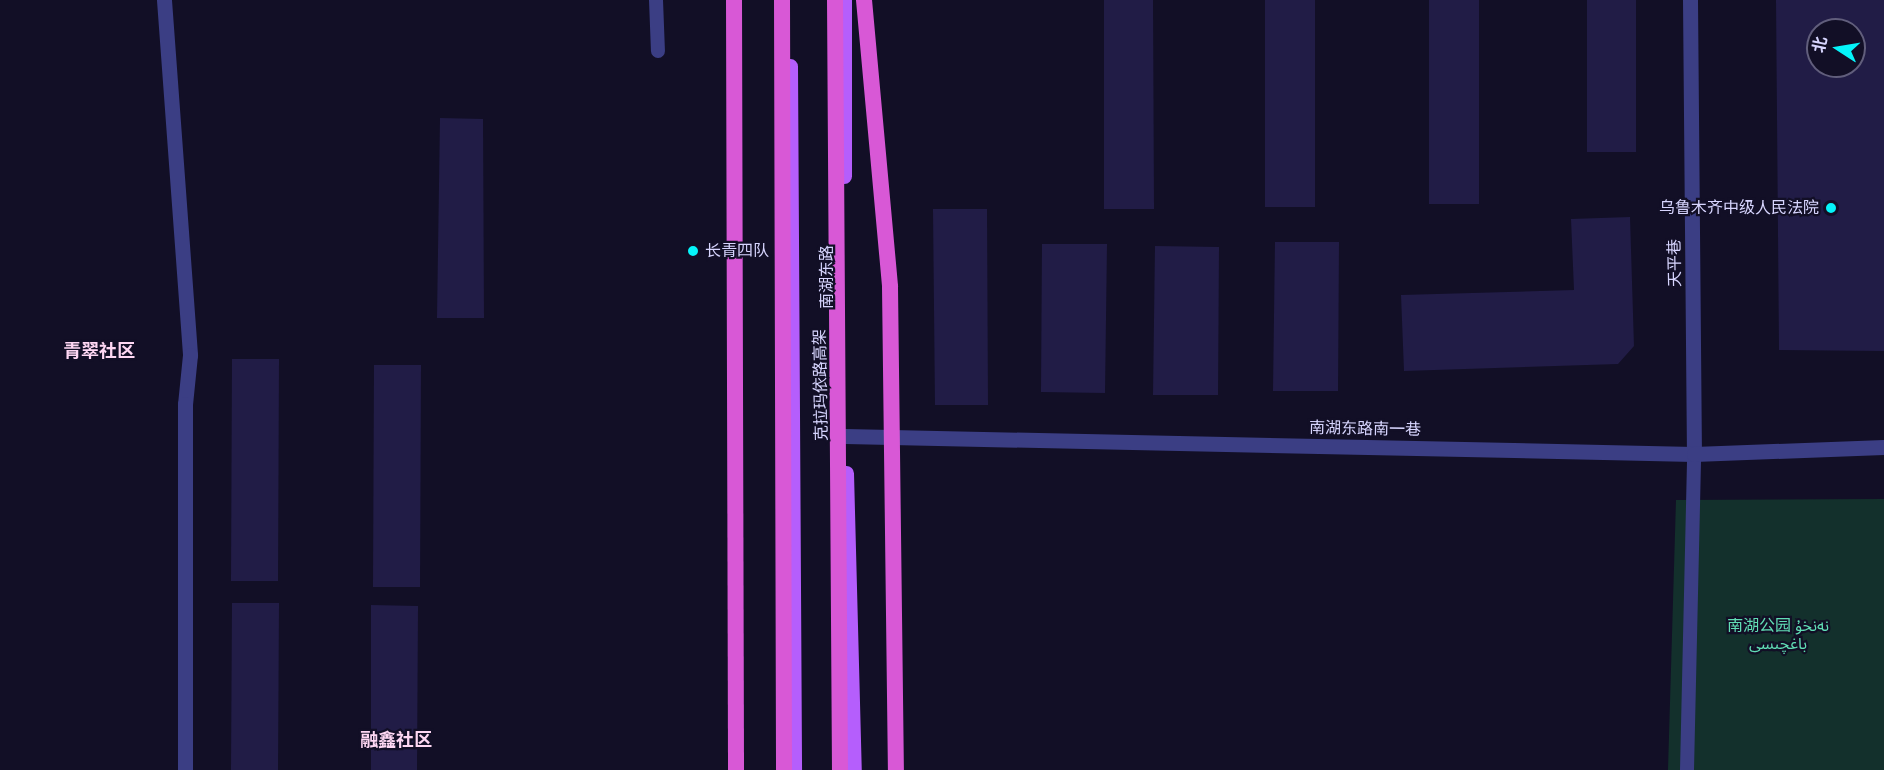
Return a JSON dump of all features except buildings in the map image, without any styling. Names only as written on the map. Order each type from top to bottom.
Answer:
[{"type":"highway","points":[[734,0],[736,770]]},
{"type":"highway","points":[[782,0],[784,770]]},
{"type":"highway","name":"克拉玛依路高架","points":[[835,0],[840,770]]},
{"type":"highway","points":[[864,0],[890,287],[896,770]]},
{"type":"main road","name":"南湖东路","points":[[790,0],[794,770]]},
{"type":"main road","name":"南湖东路","points":[[844,0],[845,436],[854,770]]},
{"type":"street","points":[[164,0],[190,355],[185,404],[185,770]]},
{"type":"street","name":"天平巷","points":[[1690,0],[1694,454]]},
{"type":"street","name":"南湖东路南一巷","points":[[845,436],[1694,454],[1884,447]]},
{"type":"lane","points":[[656,0],[658,51]]},
{"type":"lane","points":[[1687,770],[1694,454]]},
{"type":"green space","name":"南湖公园 نەنخۇ باغچىسى","points":[[1884,499],[1884,770],[1668,770],[1676,500]]},
{"type":"place","name":"乌鲁木齐中级人民法院","points":[[1831,208]]},
{"type":"place","name":"长青四队","points":[[693,251]]},
{"type":"district","name":"青翠社区","points":[[99,351]]},
{"type":"district","name":"融鑫社区","points":[[396,740]]}]
